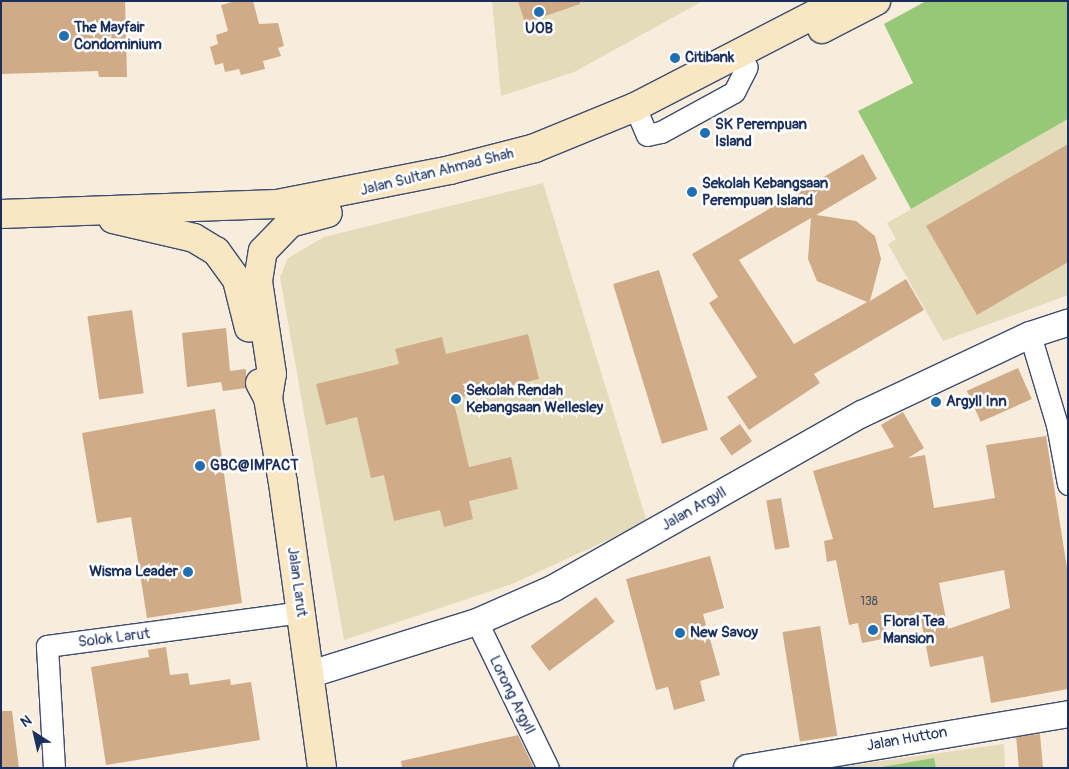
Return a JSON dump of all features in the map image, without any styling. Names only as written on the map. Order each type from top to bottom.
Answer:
[{"type":"main road","name":"Jalan Sultan Ahmad Shah","points":[[1,214],[277,204],[356,192],[535,148],[641,121],[840,1]]},
{"type":"main road","name":"Jalan Sultan Ahmad Shah","points":[[369,205],[553,158],[641,121],[876,1]]},
{"type":"main road","name":"Jalan Larut","points":[[322,768],[311,674],[268,398],[272,374],[258,281],[263,251],[290,223],[369,205]]},
{"type":"main road","name":"Jalan Larut","points":[[89,211],[194,238],[216,251],[237,280],[258,380],[268,398]]},
{"type":"street","name":"Jalan Argyll","points":[[311,674],[477,622],[610,558],[862,414],[1030,336],[1068,323]]},
{"type":"street","points":[[1030,336],[1057,425],[1068,484]]},
{"type":"street","name":"Solok Larut","points":[[54,768],[47,646],[301,612]]},
{"type":"street","name":"Lorong Argyll","points":[[477,622],[548,768]]},
{"type":"street","name":"Jalan Hutton","points":[[748,768],[1068,714]]},
{"type":"shaded area","points":[[492,1],[703,1],[574,72],[501,96]]},
{"type":"shaded area","points":[[1068,119],[1068,295],[943,341],[888,244],[896,239],[887,223]]},
{"type":"shaded area","name":"Sekolah Rendah Kebangsaan Wellesley","points":[[543,183],[647,522],[512,584],[344,640],[280,277],[288,258],[324,237]]},
{"type":"shaded area","points":[[1004,744],[1005,768],[838,767]]},
{"type":"green space","points":[[926,1],[1068,1],[1068,119],[911,209],[858,111],[913,83],[884,24]]},
{"type":"green space","points":[[934,758],[936,768],[876,768]]},
{"type":"building","name":"The Mayfair Condominium","points":[[1,1],[125,1],[127,77],[99,77],[98,71],[1,74]]},
{"type":"building","points":[[236,1],[253,1],[259,24],[278,23],[284,46],[278,48],[281,56],[263,61],[265,69],[241,75],[239,69],[225,72],[223,63],[215,65],[210,47],[218,44],[216,35],[228,31],[221,5]]},
{"type":"building","name":"UOB","points":[[518,1],[580,1],[580,4],[525,23]]},
{"type":"building","points":[[1068,144],[1068,262],[977,315],[926,226]]},
{"type":"building","points":[[863,154],[877,179],[816,215],[856,221],[875,236],[881,259],[870,301],[906,279],[924,310],[814,374],[820,383],[749,430],[727,397],[757,377],[709,303],[718,297],[692,254]],"holes":[[[811,218],[808,259],[817,281],[867,302],[794,344],[739,260]]]},
{"type":"building","points":[[659,270],[708,430],[662,444],[613,284]]},
{"type":"building","points":[[132,310],[144,393],[99,399],[87,316]]},
{"type":"building","points":[[226,328],[230,371],[246,369],[246,388],[223,391],[221,382],[187,387],[182,333]]},
{"type":"building","points":[[528,334],[539,379],[453,399],[469,467],[511,457],[518,489],[469,501],[473,519],[444,527],[440,510],[394,521],[384,475],[371,478],[357,417],[326,425],[316,384],[399,364],[395,349],[442,337],[446,354]]},
{"type":"building","points":[[1018,368],[1032,399],[981,422],[967,391]]},
{"type":"building","points":[[215,409],[242,603],[147,618],[131,517],[97,523],[82,433]]},
{"type":"building","points":[[903,412],[924,448],[908,458],[925,455],[934,508],[995,498],[986,445],[1046,436],[1068,574],[1068,689],[991,703],[983,656],[930,667],[920,615],[885,623],[888,638],[862,643],[858,623],[849,625],[836,560],[827,562],[824,541],[833,539],[813,471],[894,447],[881,425]],"holes":[[[1004,570],[1010,608],[948,629],[939,583]]]},
{"type":"building","points":[[740,424],[752,441],[732,456],[720,438]]},
{"type":"building","points":[[781,498],[790,547],[775,550],[766,501]]},
{"type":"building","name":"New Savoy","points":[[710,556],[724,608],[703,614],[720,675],[700,681],[705,701],[674,710],[668,687],[656,690],[626,579]]},
{"type":"building","points":[[596,597],[615,622],[549,671],[531,646]]},
{"type":"building","points":[[820,626],[837,736],[800,742],[782,632]]},
{"type":"building","points":[[166,647],[170,675],[188,673],[190,685],[230,679],[231,685],[251,682],[260,740],[106,765],[91,667],[149,657],[148,650]]},
{"type":"building","points":[[1,711],[12,711],[19,768],[1,768]]},
{"type":"building","points":[[1040,734],[1043,768],[1019,768],[1016,736]]},
{"type":"building","points":[[518,735],[534,768],[402,768],[401,761]]},
{"type":"place","name":"UOB","points":[[539,12]]},
{"type":"place","name":"The Mayfair Condominium","points":[[64,36]]},
{"type":"place","name":"Citibank","points":[[675,58]]},
{"type":"place","name":"SK Perempuan Island","points":[[705,133]]},
{"type":"place","name":"Sekolah Kebangsaan Perempuan Island","points":[[692,192]]},
{"type":"place","name":"Sekolah Rendah Kebangsaan Wellesley","points":[[456,399]]},
{"type":"place","name":"Argyll Inn","points":[[936,402]]},
{"type":"place","name":"GBC@IMPACT","points":[[200,466]]},
{"type":"place","name":"Wisma Leader","points":[[188,572]]},
{"type":"place","name":"Floral Tea Mansion","points":[[873,630]]},
{"type":"place","name":"New Savoy","points":[[680,633]]}]
